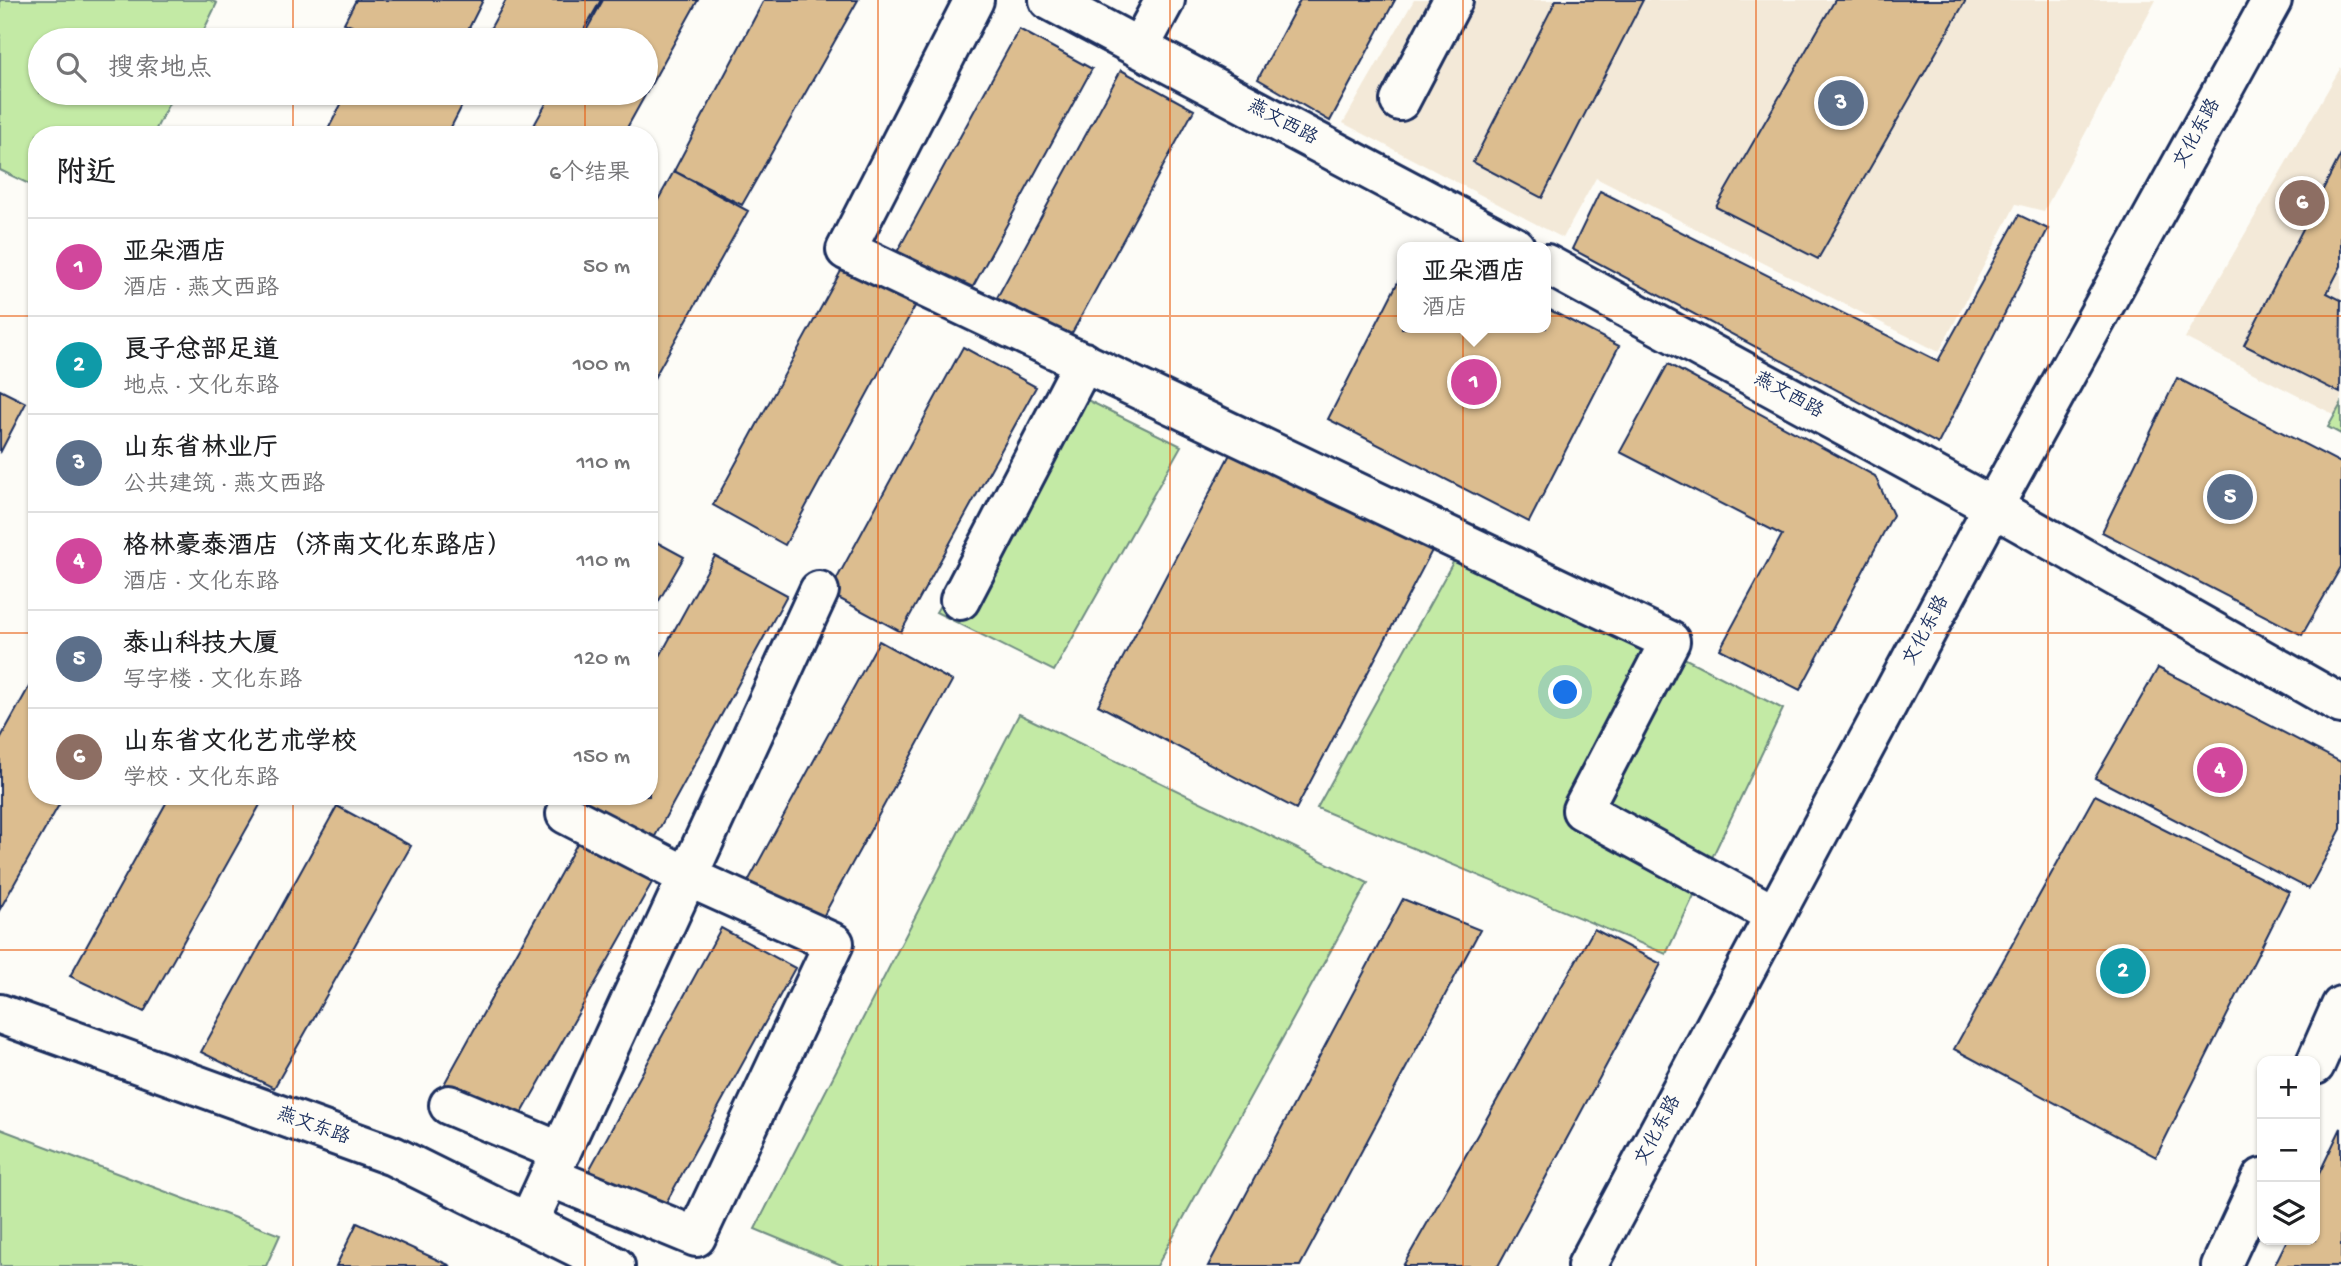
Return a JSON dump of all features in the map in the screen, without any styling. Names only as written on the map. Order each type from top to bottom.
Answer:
[{"type":"street","points":[[974,0],[846,250],[1670,641],[1582,810],[1775,915]]},
{"type":"street","name":"燕文西路","points":[[1049,0],[1506,242]]},
{"type":"street","points":[[1139,48],[1165,0]]},
{"type":"street","points":[[1400,101],[1453,0]]},
{"type":"street","name":"文化东路","points":[[1587,1266],[1993,507],[2272,0]]},
{"type":"street","name":"燕文西路","points":[[1551,267],[1993,507],[2341,704]]},
{"type":"street","points":[[960,600],[1084,362]]},
{"type":"street","points":[[528,1223],[819,592]]},
{"type":"street","points":[[449,1105],[555,1165],[696,1237],[834,943],[688,877],[566,814]]},
{"type":"street","points":[[2319,1056],[2341,1006]]},
{"type":"street","name":"燕文东路","points":[[0,1014],[393,1156],[615,1266]]},
{"type":"street","points":[[2221,1266],[2260,1182]]},
{"type":"shaded area","points":[[1414,0],[2156,0],[2044,211],[2016,204],[1939,352],[1596,178],[1563,238],[1343,123]]},
{"type":"shaded area","points":[[2341,67],[2341,418],[2185,338]]},
{"type":"green space","points":[[0,0],[210,0],[217,3],[205,28],[28,28],[28,105],[168,105],[158,126],[28,126],[28,184],[0,170]]},
{"type":"green space","points":[[1071,392],[1181,446],[1054,671],[936,612]]},
{"type":"green space","points":[[2341,404],[2341,434],[2328,427]]},
{"type":"green space","points":[[1463,544],[1783,709],[1666,954],[1317,808]]},
{"type":"green space","points":[[1019,714],[1368,883],[1157,1266],[844,1266],[755,1229]]},
{"type":"green space","points":[[0,1129],[280,1235],[266,1266],[0,1266]]},
{"type":"building","points":[[356,0],[483,0],[469,28],[357,28],[344,23]]},
{"type":"building","points":[[506,0],[601,0],[585,28],[491,28]]},
{"type":"building","points":[[603,0],[698,0],[658,72],[658,28],[588,28]]},
{"type":"building","points":[[764,0],[858,0],[742,205],[674,171]]},
{"type":"building","points":[[1300,0],[1395,0],[1330,121],[1258,79]]},
{"type":"building","points":[[1556,0],[1643,0],[1542,198],[1473,162]]},
{"type":"building","points":[[1835,0],[1966,0],[1818,259],[1716,207]]},
{"type":"building","points":[[1019,29],[1092,69],[958,314],[885,274]]},
{"type":"building","points":[[1121,70],[1194,110],[1060,355],[987,316]]},
{"type":"building","points":[[341,105],[462,105],[452,126],[330,126]]},
{"type":"building","points":[[545,105],[640,105],[628,126],[534,126]]},
{"type":"building","points":[[2341,154],[2341,266],[2327,293],[2341,300],[2340,393],[2244,345]]},
{"type":"building","points":[[674,171],[748,211],[658,371],[658,200]]},
{"type":"building","points":[[1600,191],[1938,361],[2019,215],[2048,229],[1938,444],[1572,249]]},
{"type":"building","points":[[847,260],[919,299],[785,545],[713,505]]},
{"type":"building","points":[[1397,284],[1397,333],[1551,333],[1551,311],[1619,346],[1529,522],[1328,419]]},
{"type":"building","points":[[963,347],[1036,387],[901,632],[829,593]]},
{"type":"building","points":[[1668,364],[1875,476],[1893,515],[1800,690],[1720,649],[1782,535],[1620,452]]},
{"type":"building","points":[[2177,378],[2341,463],[2341,567],[2302,635],[2102,532]]},
{"type":"building","points":[[0,390],[26,403],[0,453]]},
{"type":"building","points":[[1249,418],[1447,522],[1296,809],[1098,705]]},
{"type":"building","points":[[658,543],[684,557],[658,602]]},
{"type":"building","points":[[715,556],[787,595],[653,840],[588,805],[658,805],[658,660]]},
{"type":"building","points":[[879,641],[952,681],[818,926],[745,887]]},
{"type":"building","points":[[2158,668],[2341,762],[2341,829],[2309,889],[2095,778]]},
{"type":"building","points":[[28,689],[28,805],[59,805],[0,909],[0,739]]},
{"type":"building","points":[[2095,795],[2289,892],[2156,1157],[1954,1049]]},
{"type":"building","points":[[165,805],[260,805],[144,1012],[70,976]]},
{"type":"building","points":[[337,806],[411,846],[274,1088],[201,1052]]},
{"type":"building","points":[[579,840],[654,879],[517,1122],[443,1086]]},
{"type":"building","points":[[1403,899],[1480,930],[1300,1266],[1208,1266]]},
{"type":"building","points":[[721,928],[795,968],[660,1214],[587,1174]]},
{"type":"building","points":[[1594,929],[1661,964],[1498,1266],[1403,1266]]},
{"type":"building","points":[[2341,1128],[2341,1266],[2274,1266],[2284,1245],[2320,1245],[2320,1172]]},
{"type":"building","points":[[357,1223],[451,1266],[336,1266]]},
{"type":"place","name":"山东省林业厅","points":[[1841,103]]},
{"type":"place","name":"山东省文化艺术学校","points":[[2302,203]]},
{"type":"place","name":"亚朵酒店","points":[[1474,382]]},
{"type":"place","name":"泰山科技大厦","points":[[2230,497]]},
{"type":"place","name":"格林豪泰酒店（济南文化东路店）","points":[[2220,770]]},
{"type":"place","name":"良子总部足道","points":[[2123,971]]}]
